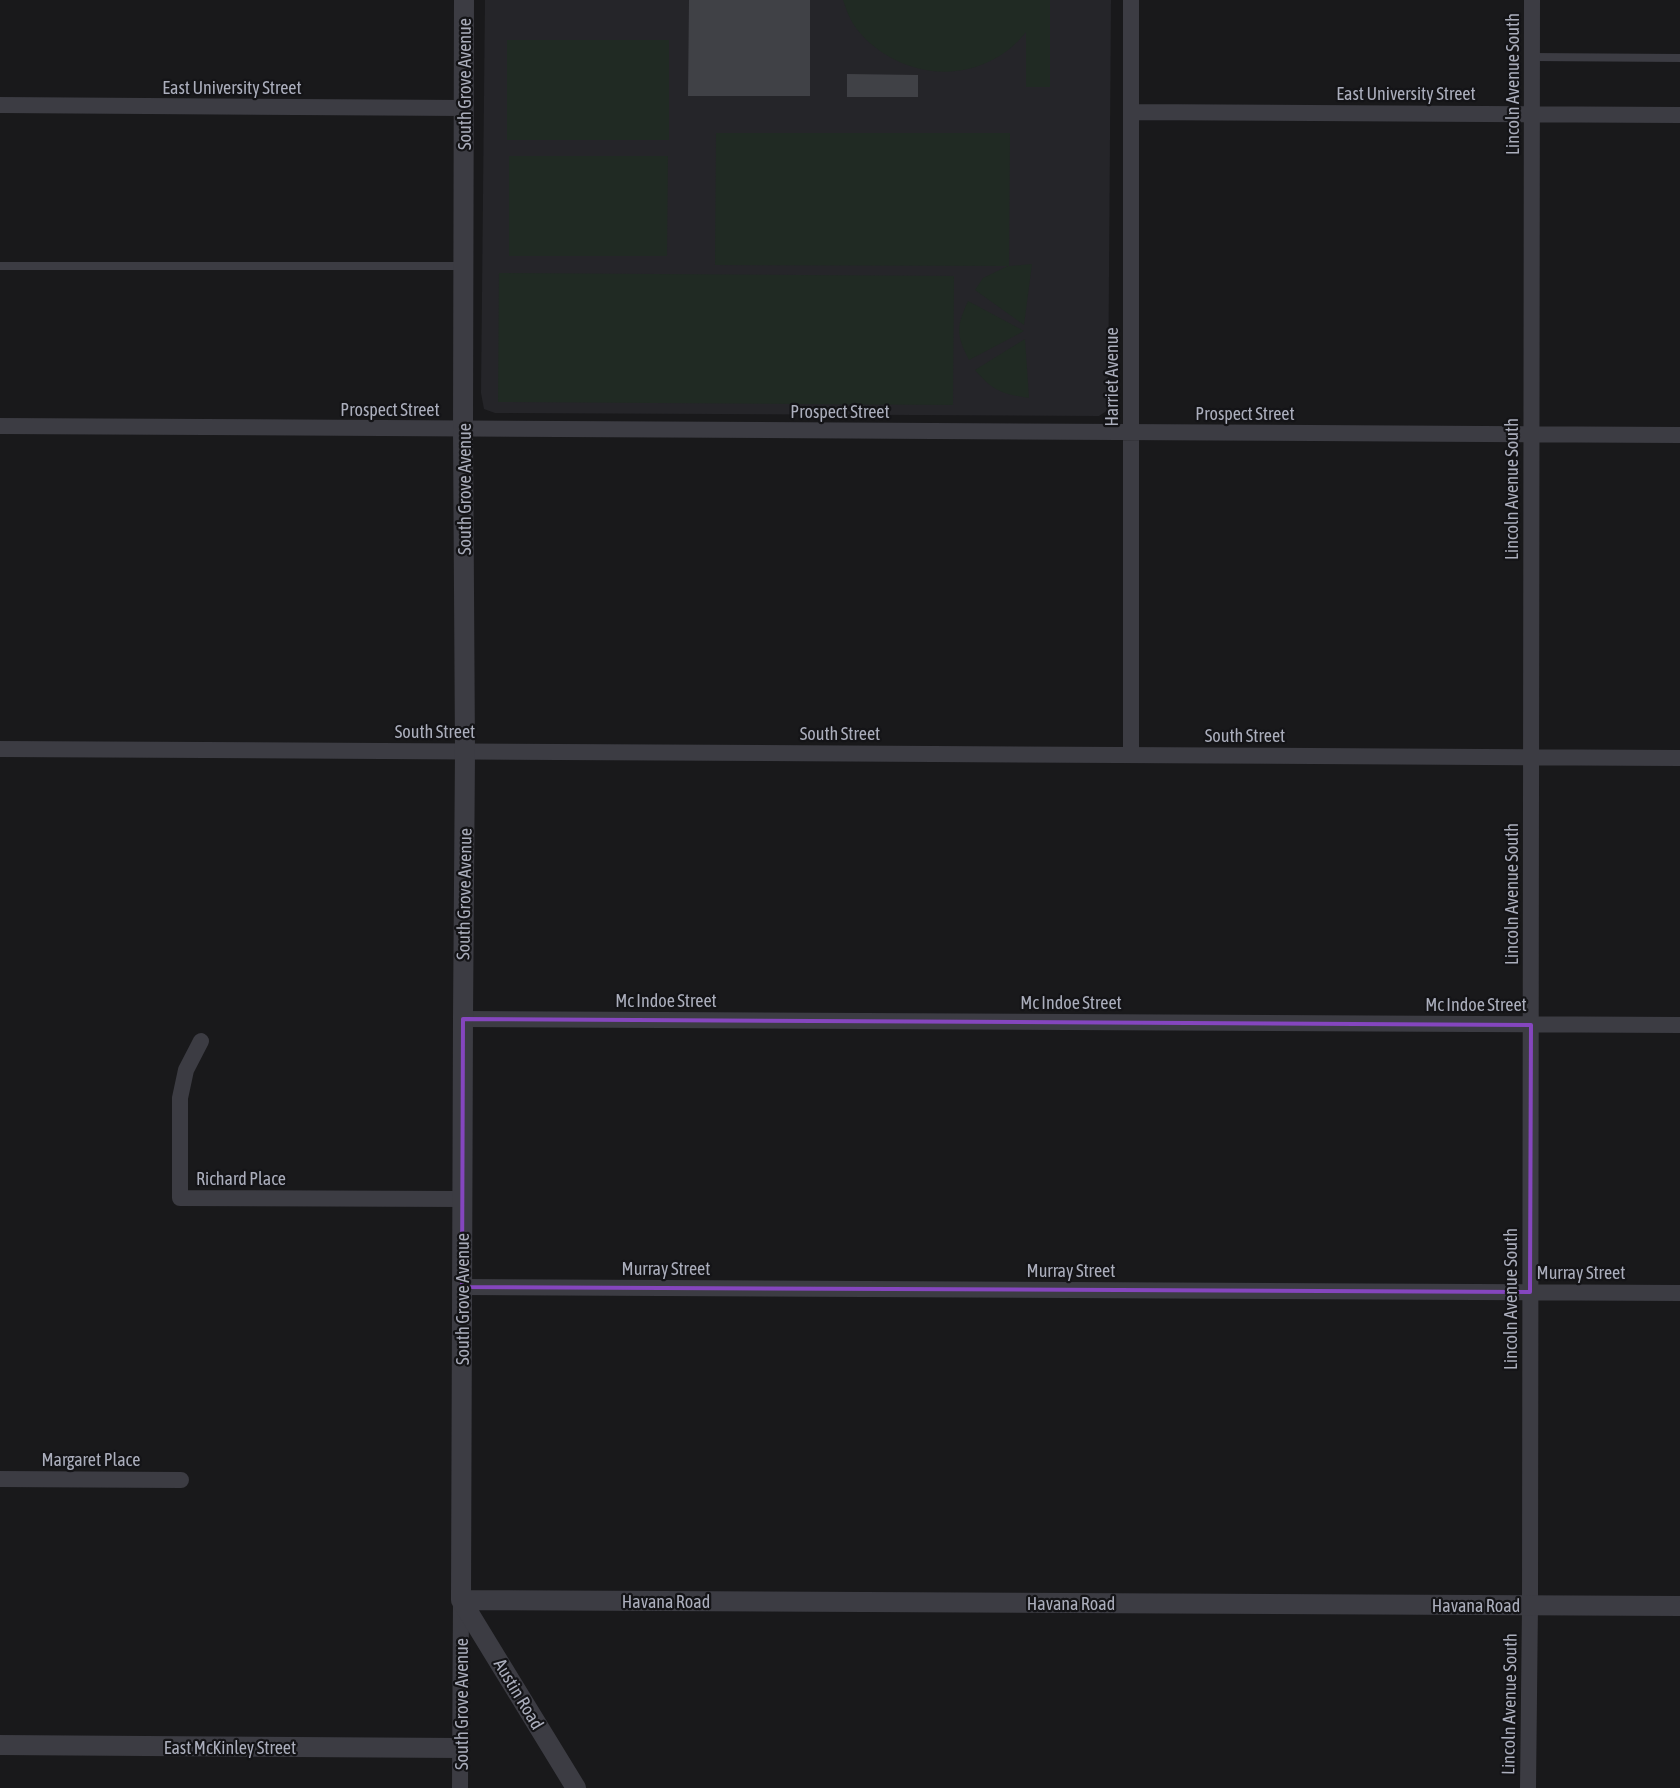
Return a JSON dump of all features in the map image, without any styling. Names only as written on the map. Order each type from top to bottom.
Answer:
[{"type":"street","name":"South Grove Avenue","points":[[460,1788],[462,1019],[466,751],[463,430],[464,0]]},
{"type":"street","name":"Harriet Avenue","points":[[1131,0],[1131,755]]},
{"type":"street","name":"Lincoln Avenue South","points":[[1528,1788],[1530,1605],[1532,0]]},
{"type":"street","name":"East University Street","points":[[0,106],[464,108]]},
{"type":"street","name":"East University Street","points":[[1131,112],[1680,115]]},
{"type":"street","name":"Prospect Street","points":[[0,426],[463,430],[1680,435]]},
{"type":"street","name":"South Street","points":[[0,749],[1680,758]]},
{"type":"street","name":"Mc Indoe Street","points":[[462,1019],[1680,1026]]},
{"type":"street","name":"Richard Place","points":[[201,1042],[186,1070],[180,1098],[180,1198],[462,1199]]},
{"type":"street","name":"Murray Street","points":[[462,1287],[1680,1293]]},
{"type":"street","name":"Margaret Place","points":[[0,1479],[181,1480]]},
{"type":"street","name":"Havana Road","points":[[461,1600],[1680,1606]]},
{"type":"street","name":"Austin Road","points":[[461,1600],[576,1788]]},
{"type":"street","name":"East McKinley Street","points":[[0,1745],[460,1748]]},
{"type":"lane","points":[[1532,57],[1680,58]]},
{"type":"lane","points":[[0,266],[463,266]]},
{"type":"highlighted area","points":[[463,1019],[1531,1025],[1530,1292],[462,1287]]},
{"type":"shaded area","points":[[485,0],[1111,0],[1108,410],[1099,416],[495,413],[484,409],[481,393]]},
{"type":"shaded area","points":[[843,0],[1050,0],[1050,87],[1026,87],[1026,32],[1003,54],[976,67],[957,71],[919,69],[901,63],[884,54],[869,42],[854,25]]},
{"type":"shaded area","points":[[507,40],[669,40],[669,140],[507,140]]},
{"type":"shaded area","points":[[716,133],[1010,133],[1009,266],[1032,264],[1024,325],[975,290],[983,278],[1008,266],[715,265]]},
{"type":"shaded area","points":[[509,156],[668,156],[667,256],[509,256]]},
{"type":"shaded area","points":[[499,273],[954,276],[953,405],[498,402]]},
{"type":"shaded area","points":[[968,301],[1024,331],[969,360],[959,331],[961,318]]},
{"type":"shaded area","points":[[1025,339],[1029,398],[1005,393],[993,387],[975,370]]},
{"type":"building","points":[[689,0],[810,0],[810,96],[688,96]]},
{"type":"building","points":[[847,74],[918,75],[918,97],[847,97]]}]
